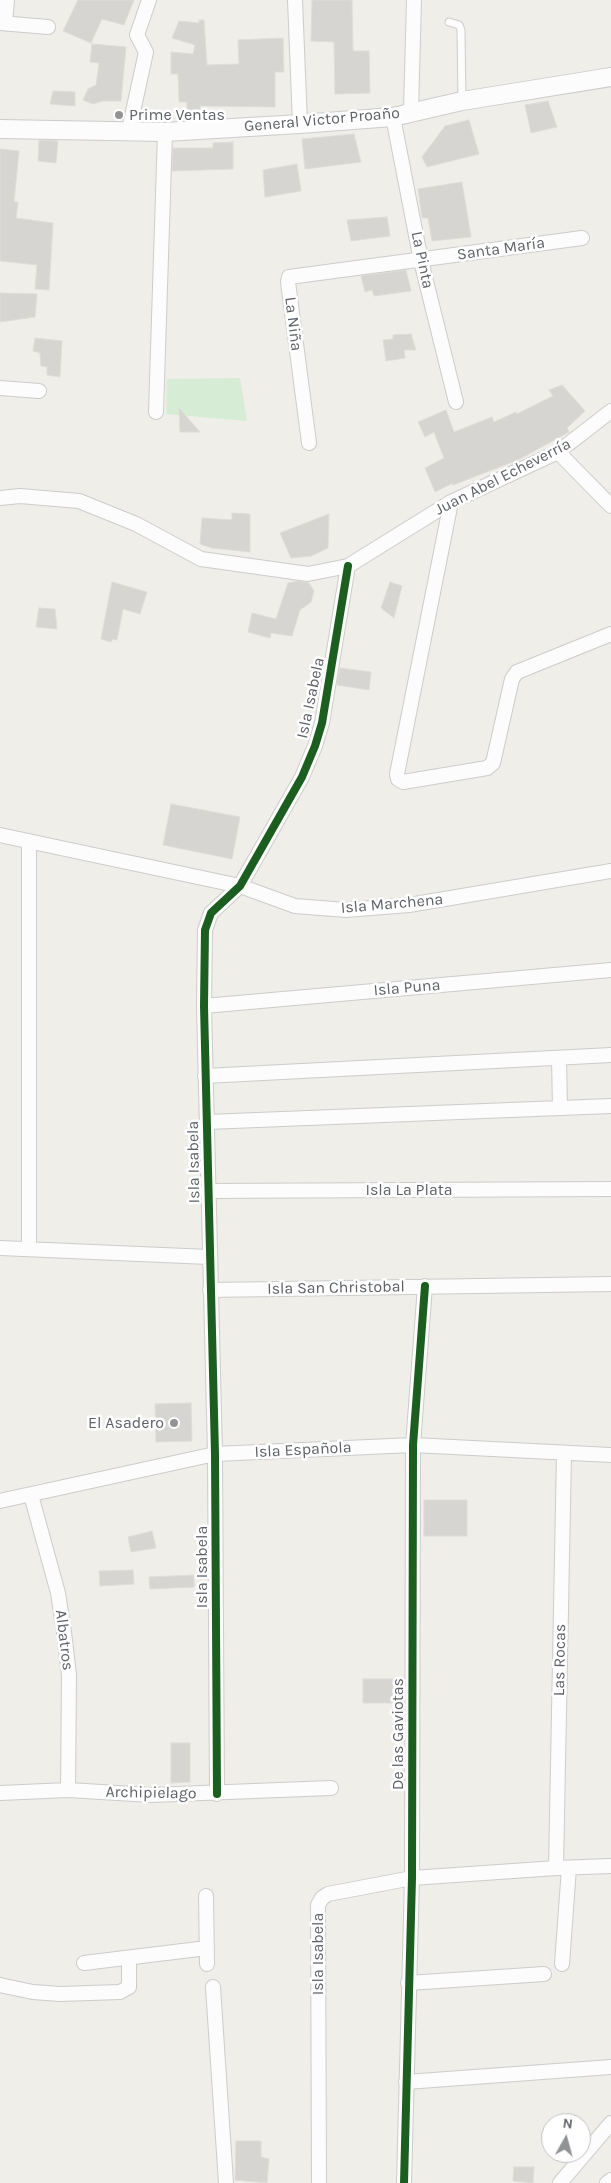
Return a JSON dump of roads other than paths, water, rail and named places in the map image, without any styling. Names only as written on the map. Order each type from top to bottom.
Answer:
[{"type":"street","points":[[7,0],[3,23],[48,27]]},
{"type":"street","points":[[129,130],[146,52],[137,34],[149,0]]},
{"type":"street","points":[[295,0],[300,124]]},
{"type":"street","points":[[411,111],[414,0]]},
{"type":"street","name":"General Victor Proaño","points":[[0,129],[165,132],[394,117],[411,111],[462,101],[611,78]]},
{"type":"street","name":"La Pinta","points":[[394,117],[421,261],[456,402]]},
{"type":"street","points":[[156,412],[165,132]]},
{"type":"street","name":"Santa María","points":[[421,261],[582,238]]},
{"type":"street","name":"La Niña","points":[[309,443],[288,282],[289,277],[421,261]]},
{"type":"street","points":[[0,388],[39,391]]},
{"type":"street","name":"Juan Abel Echeverría","points":[[0,498],[20,496],[79,501],[136,524],[201,559],[308,574],[348,566],[451,502],[558,452],[611,412]]},
{"type":"street","points":[[558,452],[611,506]]},
{"type":"street","points":[[451,502],[396,774],[398,779],[402,782],[488,768],[493,763],[512,679],[517,672],[611,634]]},
{"type":"street","name":"Isla Isabela","points":[[217,1794],[215,1454],[204,1006],[206,930],[211,913],[240,886],[302,777],[315,746],[322,722],[348,566]]},
{"type":"street","name":"Isla Marchena","points":[[0,835],[240,886],[295,906],[346,910],[409,905],[611,871]]},
{"type":"street","points":[[29,841],[29,1249]]},
{"type":"street","name":"Isla Puna","points":[[204,1006],[611,970]]},
{"type":"street","points":[[205,1076],[611,1055]]},
{"type":"street","points":[[559,1058],[560,1108]]},
{"type":"street","points":[[207,1122],[611,1106]]},
{"type":"street","name":"Isla La Plata","points":[[208,1191],[611,1189]]},
{"type":"street","points":[[0,1248],[210,1258]]},
{"type":"street","name":"Isla San Christobal","points":[[210,1290],[611,1284]]},
{"type":"street","name":"De las Gaviotas","points":[[404,2183],[412,1878],[413,1445],[425,1286]]},
{"type":"street","name":"Isla Española","points":[[0,1501],[215,1454],[413,1445],[611,1455]]},
{"type":"street","name":"Las Rocas","points":[[562,1964],[564,1453]]},
{"type":"street","name":"Albatros","points":[[31,1495],[58,1593],[64,1632],[69,1675],[68,1790]]},
{"type":"street","name":"Archipielago","points":[[0,1793],[68,1790],[151,1795],[217,1794],[331,1788]]},
{"type":"street","name":"Isla Isabela","points":[[319,2183],[318,1905],[328,1894],[412,1878],[611,1866]]},
{"type":"street","points":[[206,1896],[207,1964]]},
{"type":"street","points":[[84,1963],[207,1948]]},
{"type":"street","points":[[0,1985],[33,1992],[60,1994],[120,1992],[129,1986],[128,1958]]},
{"type":"street","points":[[408,1983],[544,1974]]},
{"type":"street","points":[[213,1987],[226,2183]]},
{"type":"street","points":[[406,2082],[611,2067]]},
{"type":"street","points":[[560,2183],[611,2123]]},
{"type":"street","points":[[607,2183],[611,2180]]},
{"type":"lane","points":[[449,22],[454,22],[461,30],[462,101]]},
{"type":"place","name":"Prime Ventas","points":[[119,115]]},
{"type":"place","name":"El Asadero","points":[[174,1423]]}]
